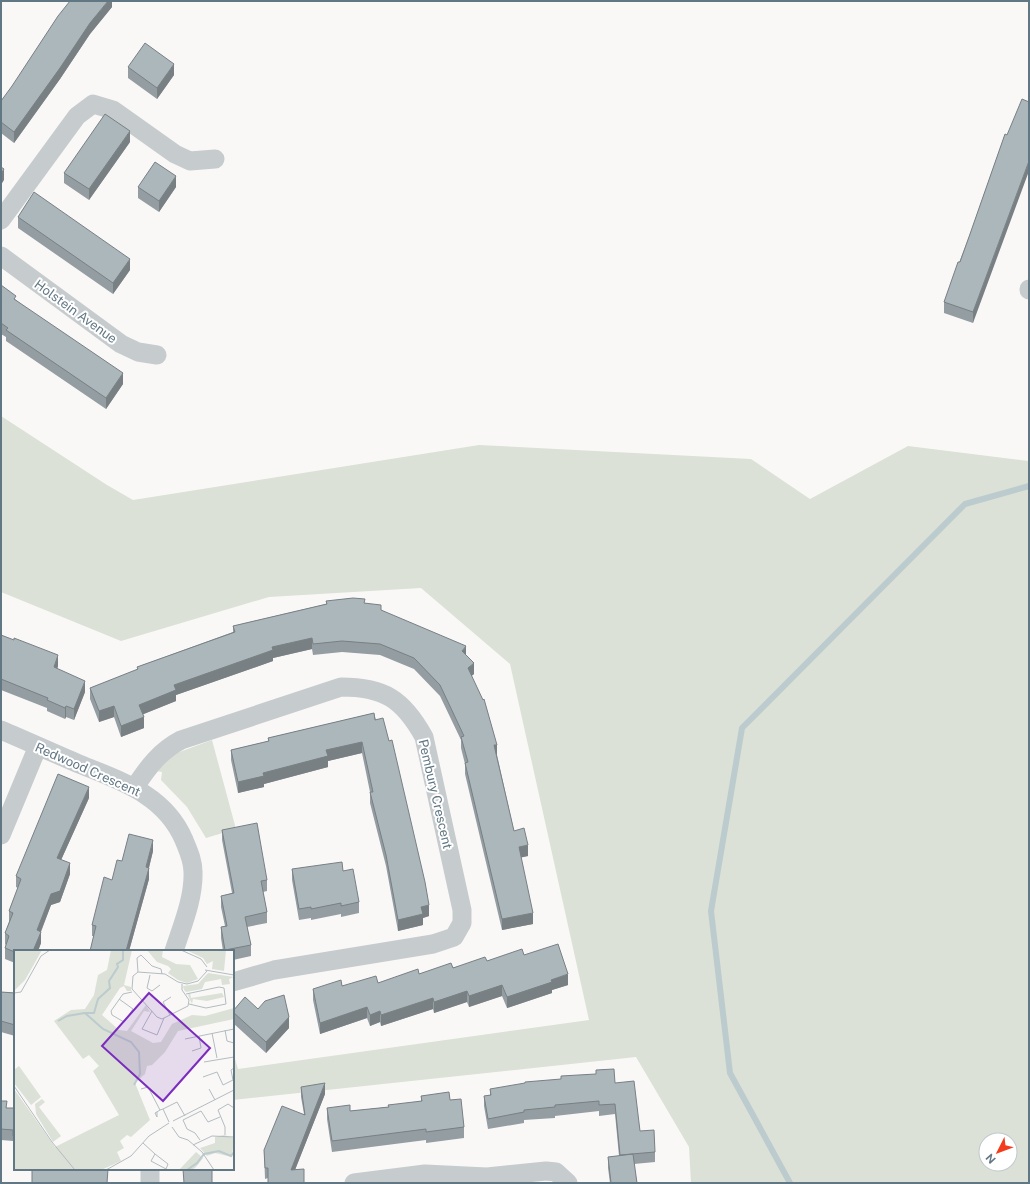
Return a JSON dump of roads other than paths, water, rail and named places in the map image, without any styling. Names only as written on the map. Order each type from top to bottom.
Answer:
[{"type":"street","points":[[1,220],[77,116],[94,104],[113,110],[175,154],[190,161],[215,159]]},
{"type":"street","name":"Holstein Avenue","points":[[1,256],[121,344],[138,352],[157,355]]},
{"type":"street","name":"Pembury Crescent","points":[[135,787],[149,764],[159,754],[182,740],[341,687],[364,687],[385,694],[400,705],[413,718],[424,737],[462,910],[462,923],[454,937],[433,944],[274,970],[234,982]]},
{"type":"street","name":"Redwood Crescent","points":[[1,730],[135,787],[155,801],[168,814],[180,831],[190,852],[193,871],[192,893],[174,950]]},
{"type":"street","points":[[1,835],[38,746]]},
{"type":"street","points":[[150,1170],[150,1183]]},
{"type":"street","points":[[354,1183],[425,1174],[487,1177],[546,1171],[556,1172],[568,1183]]},
{"type":"waterway","points":[[790,1183],[730,1073],[711,911],[742,728],[965,504],[1029,486]]}]
